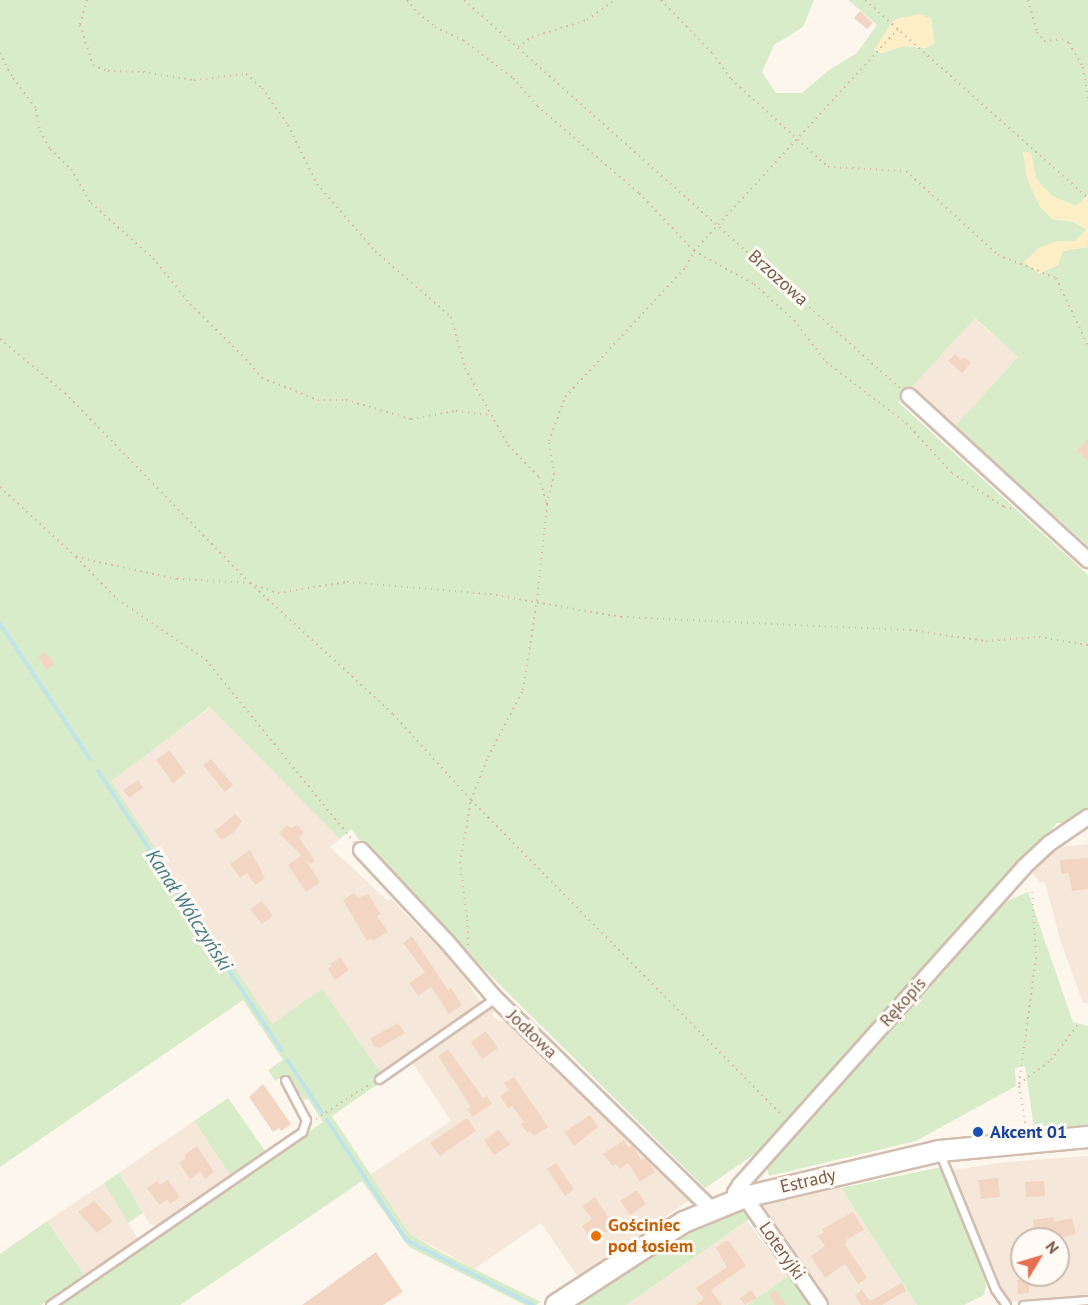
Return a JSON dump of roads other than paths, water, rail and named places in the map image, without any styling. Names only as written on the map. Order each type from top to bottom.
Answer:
[{"type":"main road","name":"Estrady","points":[[556,1305],[662,1235],[740,1199],[939,1151],[1088,1137]]},
{"type":"street","points":[[909,396],[1088,560]]},
{"type":"street","name":"Rękopis","points":[[740,1199],[735,1193],[740,1185],[1024,867],[1050,843],[1088,818]]},
{"type":"street","name":"Jodłowa","points":[[360,850],[468,966],[495,999],[712,1210]]},
{"type":"street","name":"Loteryjki","points":[[740,1199],[820,1305]]},
{"type":"lane","points":[[379,1079],[495,999]]},
{"type":"lane","points":[[50,1305],[302,1132],[306,1125],[305,1117],[285,1080]]},
{"type":"lane","points":[[939,1151],[995,1289],[1006,1305]]},
{"type":"lane","points":[[1023,1305],[1088,1300]]},
{"type":"waterway","name":"Kanał Wólczyński","points":[[0,624],[90,759]]},
{"type":"waterway","name":"Kanał Wólczyński","points":[[98,771],[281,1050]]},
{"type":"waterway","name":"Kanał Wólczyński","points":[[287,1060],[322,1112]]},
{"type":"waterway","name":"Kanał Wólczyński","points":[[327,1120],[406,1240],[533,1305]]},
{"type":"place","name":"Akcent 01","points":[[978,1132]]},
{"type":"place","name":"Gościniec pod łosiem","points":[[596,1236]]}]
